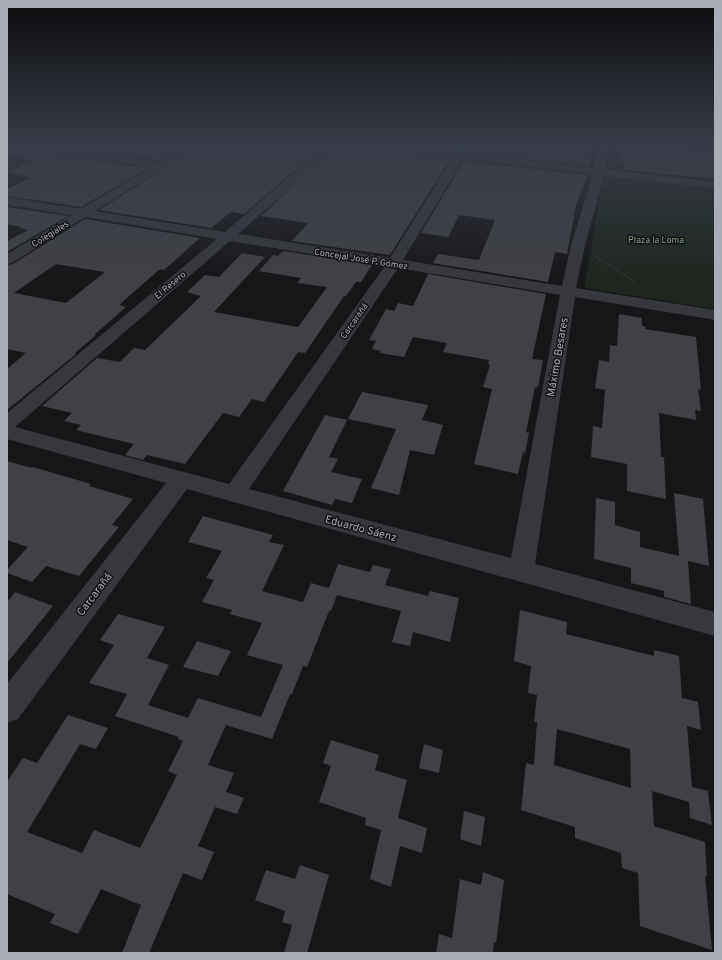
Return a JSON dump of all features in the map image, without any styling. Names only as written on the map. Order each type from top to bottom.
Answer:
[{"type":"street","name":"Colegiales","points":[[7,260],[122,190]]},
{"type":"street","name":"El Resero","points":[[7,424],[280,190]]},
{"type":"street","name":"Carcarañá","points":[[234,493],[394,264],[439,190]]},
{"type":"street","name":"Máximo Besares","points":[[521,572],[568,291],[578,245],[594,190]]},
{"type":"street","name":"Concejal José P. Gómez","points":[[7,202],[715,315]]},
{"type":"street","name":"Eduardo Sáenz","points":[[7,432],[715,624]]},
{"type":"street","name":"Carcarañá","points":[[7,708],[182,480]]},
{"type":"path","points":[[578,245],[629,278],[656,306]]},
{"type":"green space","name":"Plaza la Loma","points":[[601,190],[715,190],[715,309],[584,288]]},
{"type":"building","points":[[7,190],[111,190],[81,207],[7,196]]},
{"type":"building","points":[[131,190],[272,190],[244,214],[231,212],[211,228],[99,210]]},
{"type":"building","points":[[289,190],[431,190],[390,255],[292,241],[308,223],[261,216]]},
{"type":"building","points":[[447,190],[582,190],[576,205],[567,254],[555,252],[548,282],[433,263],[438,254],[479,260],[495,220],[459,215],[448,237],[421,233]]},
{"type":"building","points":[[7,207],[68,216],[7,252],[7,241],[28,230],[19,228],[22,227],[7,224]]},
{"type":"building","points":[[85,219],[200,238],[164,270],[160,269],[119,305],[126,307],[94,335],[96,335],[75,353],[76,354],[7,410],[7,369],[26,353],[7,349],[7,265],[13,264]],"holes":[[[56,264],[105,272],[66,303],[14,293]]]},
{"type":"building","points":[[283,251],[372,265],[361,282],[356,282],[346,296],[344,296],[305,353],[298,352],[264,402],[252,399],[239,417],[223,413],[185,464],[147,455],[143,460],[125,455],[134,444],[76,430],[81,425],[64,421],[72,413],[42,406],[97,358],[120,362],[134,348],[145,350],[201,296],[187,292],[205,275],[219,277],[242,253],[265,257],[214,312],[298,327],[327,287],[297,283],[301,278],[259,271],[273,255],[278,256]]},
{"type":"building","points":[[428,274],[546,294],[532,359],[543,360],[538,387],[535,387],[526,432],[529,433],[525,453],[523,452],[518,474],[474,464],[492,389],[483,387],[490,365],[488,364],[489,360],[443,352],[447,343],[413,337],[404,357],[380,353],[381,351],[372,349],[376,341],[369,340],[386,309],[394,311],[398,303],[413,306]]},
{"type":"building","points":[[619,314],[642,318],[642,326],[645,326],[645,329],[696,337],[701,390],[698,389],[701,411],[695,410],[696,420],[659,413],[661,457],[664,457],[666,499],[627,491],[627,464],[591,457],[593,426],[602,428],[605,390],[595,388],[599,360],[609,362],[610,345],[617,346]]},
{"type":"building","points":[[362,392],[428,405],[422,420],[443,425],[434,455],[410,450],[399,495],[371,488],[396,429],[348,419]]},
{"type":"building","points":[[325,415],[347,420],[329,457],[338,459],[331,472],[362,479],[352,503],[335,499],[332,505],[283,491]]},
{"type":"building","points":[[7,461],[91,484],[89,486],[133,499],[112,525],[119,527],[79,576],[46,566],[32,582],[7,573],[7,570],[28,547],[7,540]]},
{"type":"building","points":[[674,493],[703,499],[709,566],[688,561],[691,604],[664,597],[664,591],[631,583],[631,568],[594,559],[596,498],[615,502],[615,525],[640,532],[640,547],[679,556]]},
{"type":"building","points":[[203,516],[273,535],[269,542],[284,545],[262,591],[303,602],[311,583],[329,588],[338,564],[370,572],[373,565],[391,569],[385,585],[428,596],[430,591],[459,598],[450,642],[413,632],[410,646],[392,642],[401,611],[337,595],[331,611],[329,611],[307,667],[303,666],[272,739],[226,725],[208,765],[234,773],[226,792],[244,798],[237,814],[215,807],[198,846],[214,852],[202,880],[183,873],[149,953],[122,953],[141,905],[101,889],[78,934],[50,923],[55,914],[7,894],[7,782],[23,758],[37,763],[68,715],[108,728],[96,749],[80,744],[27,832],[82,853],[94,830],[140,848],[177,775],[168,771],[183,741],[178,739],[179,737],[115,716],[127,694],[89,683],[114,645],[100,640],[118,614],[165,627],[147,658],[169,665],[148,705],[188,718],[198,698],[261,717],[283,665],[247,655],[262,623],[230,614],[232,610],[202,602],[214,580],[206,578],[222,551],[188,542]]},
{"type":"building","points":[[15,592],[53,606],[7,663],[7,602]]},
{"type":"building","points":[[520,610],[567,622],[566,634],[654,656],[654,650],[679,656],[682,698],[698,702],[701,730],[687,726],[692,787],[708,791],[712,825],[690,818],[689,802],[652,791],[654,826],[705,842],[707,877],[705,876],[712,950],[640,926],[638,873],[622,868],[621,853],[575,838],[575,827],[521,810],[526,763],[534,765],[537,722],[534,722],[537,695],[528,693],[531,666],[514,661]],"holes":[[[557,729],[630,749],[631,788],[554,765]]]},
{"type":"building","points":[[197,641],[231,651],[218,676],[183,667]]},
{"type":"building","points":[[331,740],[379,755],[375,770],[407,780],[398,818],[427,828],[422,853],[400,846],[391,887],[370,879],[381,830],[365,825],[366,818],[319,802],[331,766],[323,763]]},
{"type":"building","points":[[424,744],[443,750],[439,773],[419,768]]},
{"type":"building","points":[[464,811],[485,817],[481,846],[460,839]]},
{"type":"building","points":[[300,865],[329,875],[307,953],[284,953],[292,925],[282,922],[285,911],[255,900],[266,870],[295,879]]},
{"type":"building","points":[[483,872],[504,880],[496,943],[494,942],[493,953],[436,953],[439,934],[452,938],[460,879],[481,885]]}]
